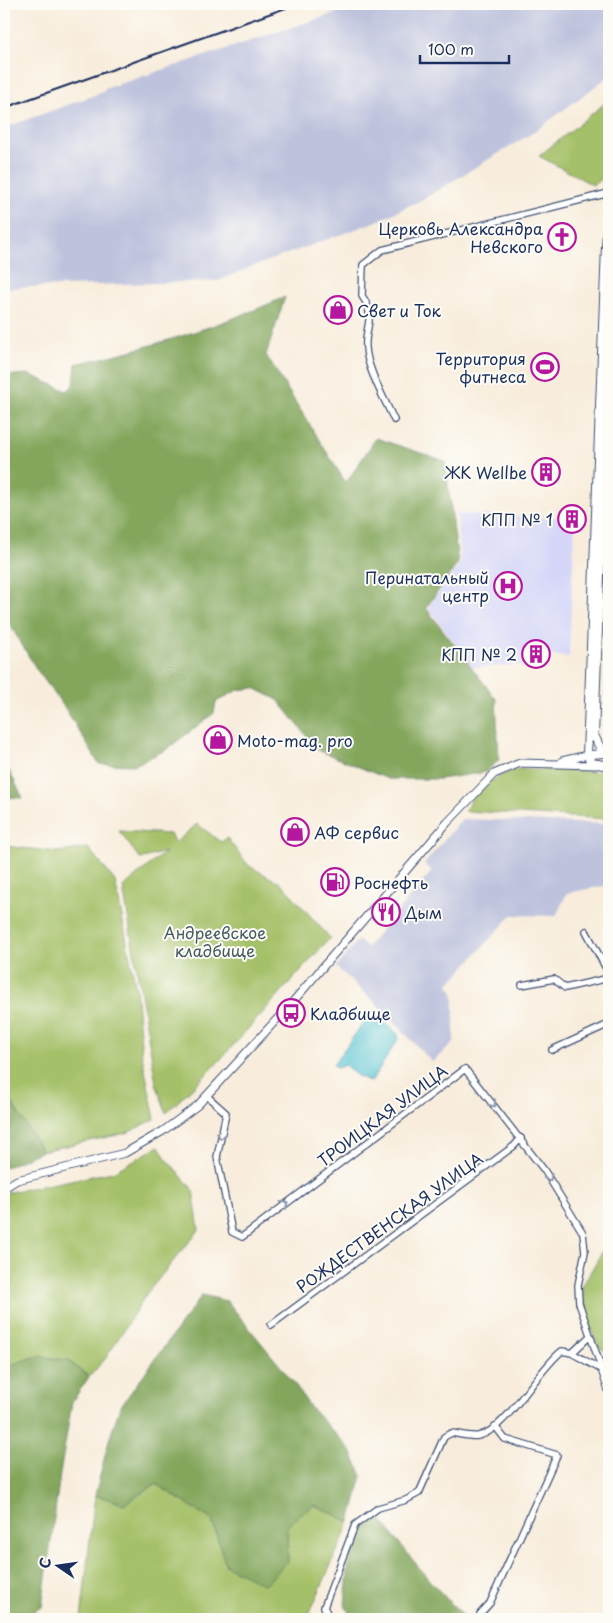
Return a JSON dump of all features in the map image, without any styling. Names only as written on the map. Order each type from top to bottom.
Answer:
[{"type":"main road","points":[[609,205],[605,257],[590,737],[590,760],[609,766]]},
{"type":"main road","points":[[608,753],[590,737],[609,338]]},
{"type":"street","points":[[394,420],[365,348],[370,320],[368,305],[362,296],[363,265],[382,250],[609,192]]},
{"type":"street","points":[[601,195],[609,197]]},
{"type":"street","points":[[601,195],[609,205]]},
{"type":"street","points":[[572,758],[584,748],[590,737]]},
{"type":"street","points":[[4,1188],[17,1180],[125,1153],[187,1115],[208,1096],[266,1032],[442,829],[487,780],[499,770],[511,766],[590,760],[608,753]]},
{"type":"street","points":[[554,763],[572,758],[590,760]]},
{"type":"street","points":[[522,985],[554,980],[565,988],[609,976],[586,931]]},
{"type":"street","points":[[552,1050],[609,1024]]},
{"type":"street","name":"ТРОИЦКАЯ УЛИЦА","points":[[208,1096],[226,1113],[217,1157],[232,1232],[242,1236],[465,1069],[521,1138],[544,1170],[583,1233],[585,1252],[578,1285],[579,1303],[602,1370]]},
{"type":"street","name":"РОЖДЕСТВЕНСКАЯ УЛИЦА","points":[[271,1325],[514,1146],[521,1138]]},
{"type":"street","points":[[572,1353],[590,1336]]},
{"type":"street","points":[[330,1619],[324,1607],[355,1525],[378,1508],[406,1500],[420,1492],[444,1437],[451,1432],[479,1436],[495,1426],[525,1395],[554,1357],[562,1351],[572,1353],[602,1370],[609,1390]]},
{"type":"street","points":[[480,1614],[490,1603],[557,1455],[504,1439],[495,1426]]},
{"type":"shaded area","points":[[363,4],[609,4],[609,76],[534,132],[423,199],[375,222],[218,281],[4,288],[4,128],[103,92],[104,89]]},
{"type":"shaded area","name":"Перинатальный центр","points":[[457,514],[575,518],[569,657],[539,655],[538,665],[472,667],[428,607],[460,564]]},
{"type":"shaded area","points":[[462,819],[609,824],[609,885],[567,893],[556,916],[512,915],[449,984],[454,996],[454,1043],[432,1062],[379,1006],[336,967],[358,940],[367,947],[432,871],[424,864]]},
{"type":"green space","points":[[609,100],[609,174],[593,185],[539,156]]},
{"type":"green space","points":[[285,297],[266,355],[346,483],[376,438],[445,461],[458,563],[426,608],[496,699],[499,760],[486,772],[440,779],[388,779],[318,750],[278,700],[254,688],[238,690],[216,702],[214,713],[167,749],[135,765],[99,764],[65,708],[37,670],[4,615],[4,376],[28,374],[67,391],[74,384],[76,364],[182,336],[234,318]]},
{"type":"green space","points":[[4,761],[23,798],[4,797]]},
{"type":"green space","points":[[518,769],[609,772],[609,819],[465,811],[474,796],[487,784],[502,775]]},
{"type":"green space","name":"Андреевское кладбище","points":[[197,824],[221,842],[227,838],[249,866],[282,884],[330,938],[210,1071],[166,1113],[156,1083],[123,887],[165,852],[140,859],[119,831],[170,834],[175,843]]},
{"type":"green space","points":[[4,846],[59,852],[88,848],[115,881],[136,989],[142,1056],[155,1119],[127,1133],[42,1151],[4,1090]]},
{"type":"green space","points":[[4,1090],[42,1151],[4,1168]]},
{"type":"green space","points":[[159,1146],[165,1157],[193,1190],[199,1230],[147,1293],[106,1358],[89,1377],[68,1360],[4,1375],[4,1193],[113,1172]]},
{"type":"green space","points":[[609,1239],[609,1359],[607,1352],[599,1347],[585,1317],[582,1287]]},
{"type":"green space","points":[[202,1295],[227,1301],[294,1383],[310,1407],[350,1449],[362,1476],[350,1522],[314,1505],[287,1526],[288,1561],[265,1585],[226,1566],[212,1520],[156,1484],[124,1504],[95,1495],[109,1440],[120,1407]]},
{"type":"green space","points":[[38,1356],[68,1360],[89,1377],[72,1402],[42,1607],[18,1619],[4,1619],[4,1375],[9,1365]]},
{"type":"green space","points":[[156,1484],[212,1520],[226,1566],[288,1561],[286,1526],[314,1504],[350,1522],[307,1619],[81,1619],[95,1495],[124,1504]]},
{"type":"green space","points":[[380,1519],[429,1580],[466,1619],[353,1619],[345,1606],[349,1558],[366,1521]]},
{"type":"water","points":[[377,1015],[397,1033],[399,1038],[371,1082],[356,1075],[345,1065],[337,1068],[333,1065],[365,1020]]},
{"type":"railway","points":[[4,108],[297,4]]},
{"type":"place","name":"Церковь Александра Невского","points":[[562,237]]},
{"type":"place","name":"Свет и Ток","points":[[338,310]]},
{"type":"place","name":"Территория фитнеса","points":[[545,367]]},
{"type":"place","name":"ЖК Wellbe","points":[[546,472]]},
{"type":"place","name":"КПП № 1","points":[[572,519]]},
{"type":"place","name":"Перинатальный центр","points":[[508,586]]},
{"type":"place","name":"КПП № 2","points":[[536,654]]},
{"type":"place","name":"Moto-mag. pro","points":[[218,740]]},
{"type":"place","name":"АФ сервис","points":[[295,832]]},
{"type":"place","name":"Роснефть","points":[[335,882]]},
{"type":"place","name":"Дым","points":[[386,912]]},
{"type":"place","name":"Кладбище","points":[[291,1013]]}]
